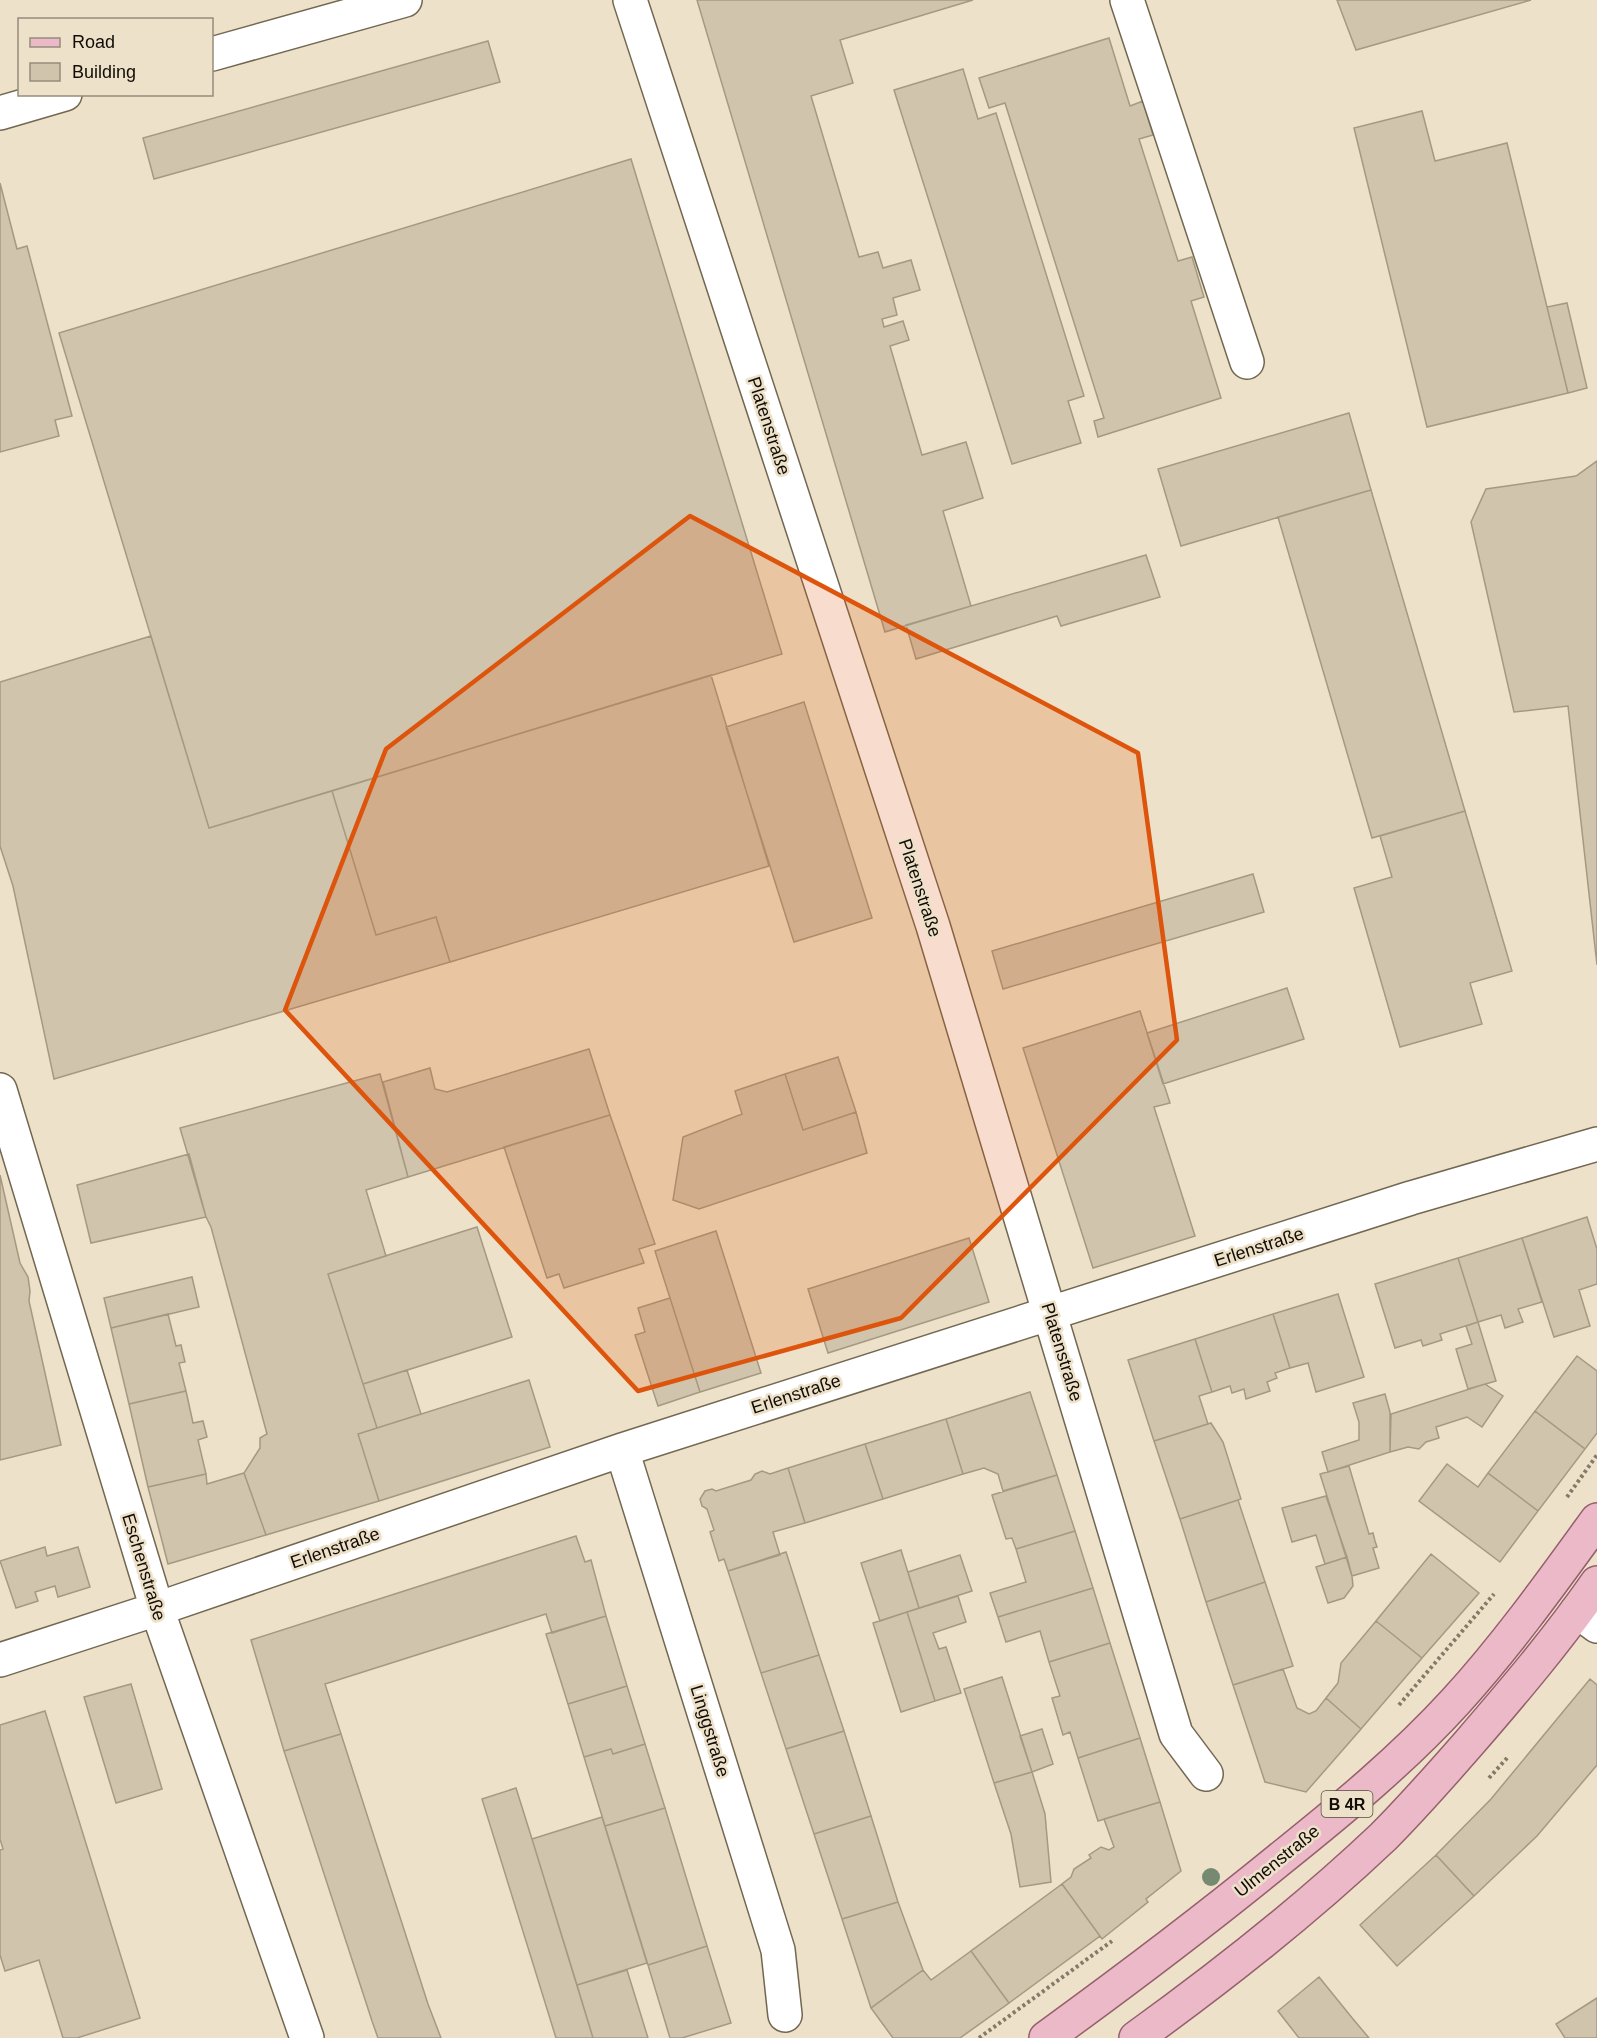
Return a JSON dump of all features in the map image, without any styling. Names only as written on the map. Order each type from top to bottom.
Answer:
[{"type":"main road","name":"Ulmenstraße","points":[[1046,2038],[1243,1889],[1324,1824],[1409,1749],[1455,1701],[1527,1617],[1597,1520]]},
{"type":"main road","name":"B 4R","points":[[1136,2038],[1276,1931],[1385,1834],[1444,1772],[1505,1702],[1587,1618],[1597,1583]]},
{"type":"street","points":[[213,54],[405,0]]},
{"type":"street","name":"Platenstraße","points":[[630,0],[933,926],[1176,1734],[1206,1773]]},
{"type":"street","points":[[1127,0],[1247,362]]},
{"type":"street","points":[[0,112],[58,96]]},
{"type":"street","name":"Eschenstraße","points":[[0,1090],[157,1609],[307,2038]]},
{"type":"street","name":"Erlenstraße","points":[[0,1660],[157,1609],[622,1450],[1411,1198],[1597,1144]]},
{"type":"street","name":"Linggstraße","points":[[622,1450],[778,1950],[786,2015]]},
{"type":"path","points":[[1564,1502],[1597,1455]]},
{"type":"path","points":[[1394,1711],[1495,1594]]},
{"type":"path","points":[[979,2038],[1120,1936]]},
{"type":"highlighted area","points":[[690,516],[1138,753],[1177,1040],[901,1318],[638,1391],[285,1010],[386,749]]},
{"type":"building","points":[[697,0],[973,0],[840,40],[853,83],[811,96],[859,257],[878,252],[883,268],[911,260],[920,290],[893,298],[897,315],[882,319],[884,327],[903,321],[909,340],[890,346],[922,455],[966,442],[983,498],[943,511],[971,606],[885,632]]},
{"type":"building","points":[[1337,0],[1531,0],[1356,50]]},
{"type":"building","points":[[1109,38],[1130,106],[1143,101],[1153,135],[1139,139],[1178,261],[1192,257],[1204,297],[1191,301],[1221,398],[1098,437],[1094,421],[1104,418],[1005,103],[989,108],[979,78]]},
{"type":"building","points":[[488,41],[500,82],[154,179],[143,138]]},
{"type":"building","points":[[963,69],[978,119],[996,113],[1084,396],[1068,401],[1081,443],[1012,464],[894,90]]},
{"type":"building","points":[[1422,111],[1435,161],[1507,143],[1568,393],[1427,427],[1354,128]]},
{"type":"building","points":[[631,159],[782,654],[209,828],[59,333]]},
{"type":"building","points":[[0,183],[17,249],[27,246],[72,416],[55,420],[59,436],[0,452]]},
{"type":"building","points":[[1567,303],[1587,388],[1568,393],[1547,307]]},
{"type":"building","points":[[1349,413],[1371,490],[1181,546],[1158,469]]},
{"type":"building","points":[[1597,461],[1597,965],[1568,706],[1514,712],[1471,522],[1486,489],[1576,476]]},
{"type":"building","points":[[1371,490],[1465,811],[1372,838],[1278,517]]},
{"type":"building","points":[[1146,555],[1160,597],[1061,626],[1057,616],[916,659],[906,625]]},
{"type":"building","points":[[151,636],[209,828],[332,791],[376,935],[436,917],[450,962],[54,1079],[13,886],[0,846],[0,682]]},
{"type":"building","points":[[711,675],[769,866],[450,962],[436,917],[376,935],[332,791]]},
{"type":"building","points":[[804,702],[872,918],[794,942],[726,727]]},
{"type":"building","points":[[1465,811],[1512,971],[1470,983],[1482,1024],[1400,1047],[1354,888],[1392,877],[1380,836]]},
{"type":"building","points":[[1253,874],[1264,912],[1003,989],[992,951]]},
{"type":"building","points":[[1287,988],[1304,1039],[1163,1084],[1147,1033]]},
{"type":"building","points":[[1140,1011],[1170,1103],[1154,1107],[1195,1236],[1093,1268],[1023,1048]]},
{"type":"building","points":[[589,1049],[610,1115],[408,1177],[383,1082],[430,1068],[435,1089],[447,1092]]},
{"type":"building","points":[[838,1057],[856,1112],[803,1130],[785,1074]]},
{"type":"building","points":[[380,1074],[408,1177],[366,1190],[386,1256],[328,1274],[377,1428],[358,1434],[379,1501],[266,1535],[244,1473],[260,1448],[260,1438],[267,1434],[211,1227],[180,1128]]},
{"type":"building","points":[[785,1074],[803,1130],[856,1112],[867,1153],[699,1209],[673,1200],[683,1137],[742,1114],[735,1091]]},
{"type":"building","points":[[610,1115],[655,1244],[639,1249],[644,1263],[564,1288],[559,1274],[547,1278],[504,1147]]},
{"type":"building","points":[[189,1154],[206,1217],[91,1243],[77,1185]]},
{"type":"building","points":[[0,1175],[20,1263],[28,1277],[29,1301],[61,1445],[0,1460]]},
{"type":"building","points":[[1587,1217],[1597,1249],[1597,1284],[1579,1290],[1590,1326],[1554,1337],[1522,1238]]},
{"type":"building","points":[[477,1227],[512,1337],[363,1384],[328,1274]]},
{"type":"building","points":[[716,1231],[761,1373],[700,1392],[655,1251]]},
{"type":"building","points":[[969,1238],[989,1302],[828,1353],[808,1289]]},
{"type":"building","points":[[1522,1238],[1542,1302],[1518,1309],[1523,1322],[1505,1328],[1501,1315],[1478,1322],[1458,1258]]},
{"type":"building","points":[[1458,1258],[1478,1322],[1440,1334],[1442,1340],[1423,1346],[1421,1340],[1395,1348],[1375,1284]]},
{"type":"building","points":[[192,1277],[199,1307],[111,1328],[104,1298]]},
{"type":"building","points":[[1338,1294],[1364,1377],[1316,1392],[1308,1363],[1290,1368],[1273,1314]]},
{"type":"building","points":[[670,1298],[700,1392],[658,1406],[635,1335],[645,1332],[638,1308]]},
{"type":"building","points":[[168,1314],[176,1346],[181,1345],[185,1362],[179,1363],[186,1391],[129,1404],[111,1328]]},
{"type":"building","points":[[1273,1314],[1290,1368],[1275,1373],[1277,1378],[1267,1382],[1270,1391],[1246,1399],[1244,1389],[1232,1393],[1230,1386],[1212,1392],[1195,1339]]},
{"type":"building","points":[[1478,1322],[1496,1381],[1468,1389],[1456,1349],[1472,1344],[1466,1326]]},
{"type":"building","points":[[1195,1339],[1212,1392],[1199,1396],[1208,1424],[1154,1441],[1128,1360]]},
{"type":"building","points":[[1577,1356],[1597,1371],[1597,1433],[1585,1449],[1535,1411]]},
{"type":"building","points":[[407,1370],[421,1414],[377,1428],[363,1384]]},
{"type":"building","points":[[529,1380],[550,1447],[379,1501],[358,1434]]},
{"type":"building","points":[[1485,1384],[1503,1396],[1482,1427],[1467,1417],[1436,1427],[1439,1438],[1426,1442],[1419,1449],[1408,1447],[1390,1452],[1391,1414]]},
{"type":"building","points":[[186,1391],[193,1423],[203,1421],[207,1437],[198,1440],[206,1474],[148,1487],[129,1404]]},
{"type":"building","points":[[1030,1392],[1057,1475],[1003,1491],[998,1474],[984,1468],[963,1474],[946,1419]]},
{"type":"building","points":[[1385,1394],[1390,1412],[1390,1452],[1328,1472],[1322,1452],[1359,1440],[1359,1422],[1353,1403]]},
{"type":"building","points":[[1535,1411],[1585,1449],[1538,1511],[1488,1473]]},
{"type":"building","points":[[946,1419],[963,1474],[883,1499],[865,1444]]},
{"type":"building","points":[[1211,1423],[1223,1442],[1241,1499],[1180,1519],[1154,1441]]},
{"type":"building","points":[[865,1444],[883,1499],[805,1523],[788,1468]]},
{"type":"building","points":[[1447,1464],[1478,1487],[1488,1473],[1538,1511],[1500,1562],[1419,1501]]},
{"type":"building","points":[[1349,1466],[1369,1534],[1373,1533],[1377,1547],[1373,1548],[1379,1568],[1352,1576],[1320,1474]]},
{"type":"building","points":[[788,1468],[805,1523],[773,1532],[780,1555],[728,1571],[724,1559],[719,1561],[710,1532],[714,1530],[707,1509],[702,1506],[700,1499],[705,1491],[712,1489],[716,1491],[751,1480],[755,1474],[762,1471],[770,1474]]},
{"type":"building","points":[[244,1473],[266,1535],[168,1564],[148,1487],[206,1474],[207,1484]]},
{"type":"building","points":[[1057,1475],[1075,1531],[1016,1549],[1012,1538],[1006,1539],[992,1495]]},
{"type":"building","points":[[1326,1496],[1347,1557],[1325,1564],[1316,1535],[1292,1542],[1282,1508]]},
{"type":"building","points":[[1238,1500],[1265,1582],[1206,1602],[1180,1519]]},
{"type":"building","points":[[1075,1531],[1093,1588],[998,1617],[990,1593],[1026,1582],[1016,1549]]},
{"type":"building","points":[[576,1536],[585,1562],[591,1560],[606,1616],[552,1633],[546,1614],[325,1684],[341,1734],[284,1751],[251,1640]]},
{"type":"building","points":[[45,1547],[47,1556],[78,1547],[90,1587],[58,1597],[55,1586],[35,1592],[38,1601],[16,1608],[0,1561]]},
{"type":"building","points":[[901,1550],[919,1608],[880,1621],[861,1563]]},
{"type":"building","points":[[786,1552],[819,1655],[761,1673],[728,1571]]},
{"type":"building","points":[[1431,1554],[1479,1593],[1422,1658],[1376,1621]]},
{"type":"building","points":[[960,1555],[972,1591],[919,1608],[908,1572]]},
{"type":"building","points":[[1347,1557],[1353,1586],[1344,1598],[1328,1603],[1316,1567]]},
{"type":"building","points":[[1265,1582],[1293,1666],[1233,1685],[1206,1602]]},
{"type":"building","points":[[1093,1588],[1110,1643],[1049,1662],[1040,1631],[1006,1642],[998,1617]]},
{"type":"building","points":[[958,1596],[966,1622],[933,1633],[939,1649],[946,1647],[961,1693],[935,1701],[907,1612]]},
{"type":"building","points":[[907,1612],[935,1701],[901,1712],[873,1623]]},
{"type":"building","points":[[606,1616],[627,1686],[568,1704],[546,1634]]},
{"type":"building","points":[[1376,1621],[1422,1658],[1361,1729],[1326,1698],[1338,1683],[1341,1663]]},
{"type":"building","points":[[1110,1643],[1140,1738],[1078,1758],[1070,1732],[1063,1735],[1052,1698],[1060,1696],[1049,1662]]},
{"type":"building","points":[[819,1655],[844,1731],[786,1749],[761,1673]]},
{"type":"building","points":[[1283,1669],[1297,1708],[1309,1714],[1316,1711],[1326,1698],[1361,1729],[1306,1792],[1265,1782],[1233,1685]]},
{"type":"building","points":[[1002,1677],[1032,1772],[994,1783],[964,1689]]},
{"type":"building","points":[[1590,1679],[1597,1685],[1597,1765],[1537,1836],[1474,1896],[1436,1855],[1491,1799]]},
{"type":"building","points":[[131,1684],[162,1789],[116,1803],[84,1697]]},
{"type":"building","points":[[627,1686],[645,1744],[613,1754],[611,1749],[584,1757],[568,1704]]},
{"type":"building","points":[[45,1711],[140,2018],[77,2038],[63,2038],[39,1960],[5,1971],[0,1955],[0,1850],[3,1849],[0,1839],[0,1725]]},
{"type":"building","points":[[1042,1729],[1053,1764],[1032,1772],[1020,1736]]},
{"type":"building","points":[[844,1731],[871,1816],[814,1834],[786,1749]]},
{"type":"building","points":[[341,1734],[441,2038],[378,2038],[372,2021],[284,1751]]},
{"type":"building","points":[[1140,1738],[1160,1802],[1098,1821],[1078,1758]]},
{"type":"building","points":[[645,1744],[665,1808],[605,1826],[584,1757],[611,1749],[613,1754]]},
{"type":"building","points":[[1032,1772],[1045,1814],[1051,1882],[1020,1887],[1011,1834],[994,1783]]},
{"type":"building","points":[[516,1788],[593,2038],[556,2038],[482,1799]]},
{"type":"building","points":[[1160,1802],[1181,1871],[1146,1899],[1148,1902],[1102,1939],[1062,1884],[1071,1877],[1074,1869],[1091,1858],[1089,1855],[1101,1847],[1109,1850],[1114,1847],[1104,1819]]},
{"type":"building","points":[[665,1808],[707,1946],[648,1965],[605,1826]]},
{"type":"building","points":[[871,1816],[898,1902],[842,1919],[814,1834]]},
{"type":"building","points":[[602,1817],[647,1963],[577,1985],[532,1839]]},
{"type":"building","points":[[1436,1855],[1474,1896],[1397,1966],[1360,1925]]},
{"type":"building","points":[[1062,1884],[1100,1936],[1009,2003],[971,1951]]},
{"type":"building","points":[[898,1902],[923,1970],[871,2008],[842,1919]]},
{"type":"building","points":[[707,1946],[731,2023],[682,2038],[670,2038],[648,1965]]},
{"type":"building","points":[[971,1951],[1009,2003],[960,2038],[893,2038],[871,2008],[923,1970],[931,1980]]},
{"type":"building","points":[[627,1970],[648,2038],[593,2038],[577,1985]]},
{"type":"building","points":[[1319,1977],[1369,2038],[1299,2038],[1278,2011]]},
{"type":"building","points":[[1597,1998],[1597,2038],[1565,2038],[1556,2024]]}]
